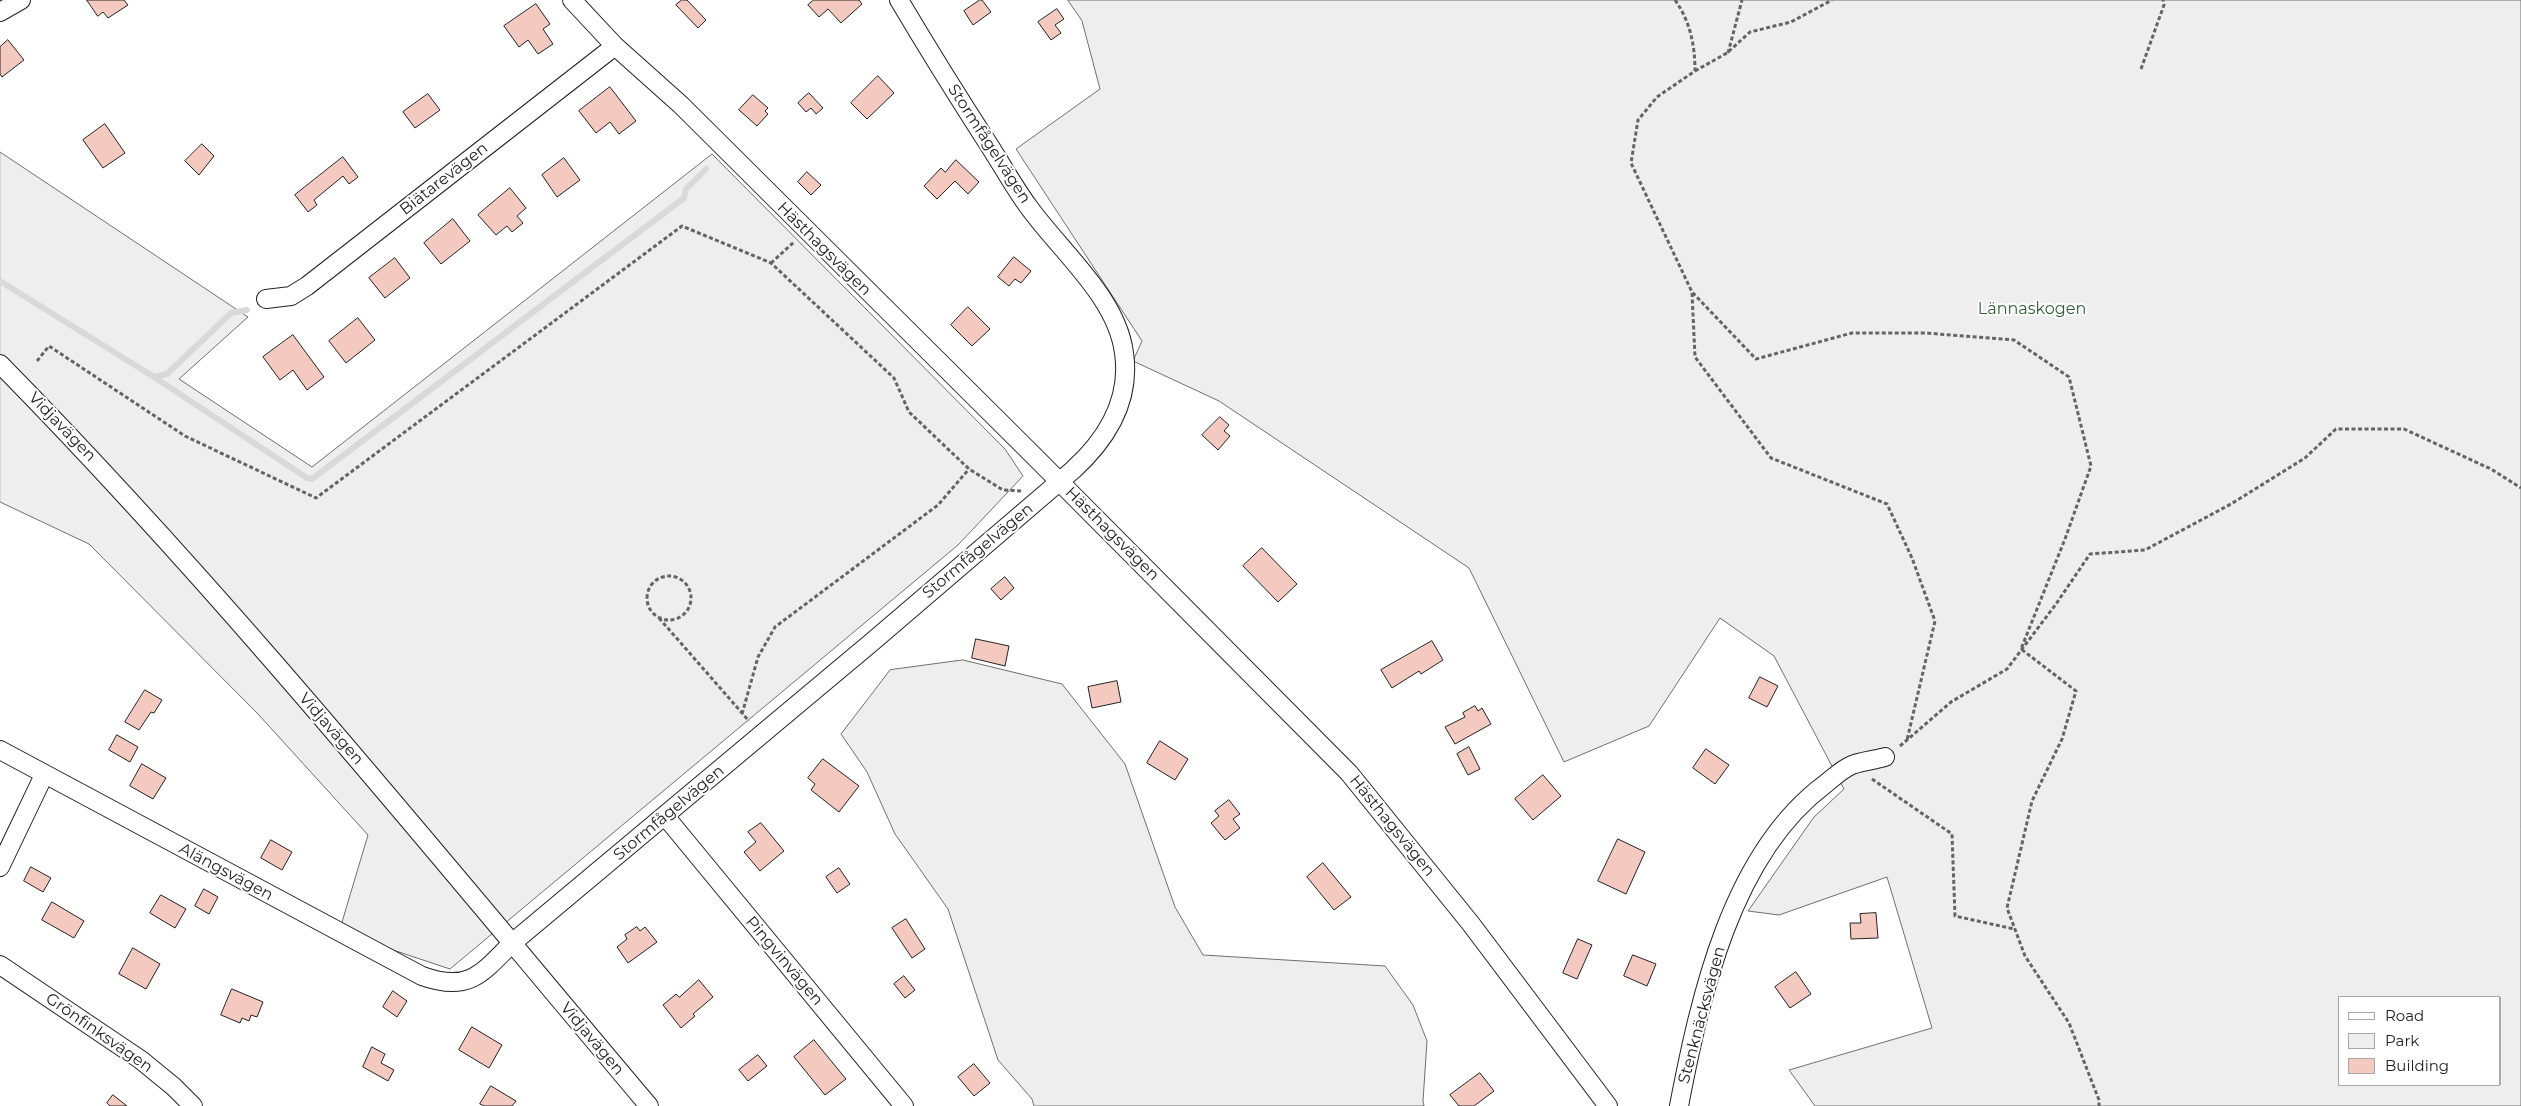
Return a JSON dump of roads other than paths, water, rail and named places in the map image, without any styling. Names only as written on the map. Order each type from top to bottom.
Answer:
[{"type":"street","points":[[0,12],[21,0]]},
{"type":"street","name":"Hästhagsvägen","points":[[572,0],[615,46],[681,105],[1349,773],[1471,924],[1608,1106]]},
{"type":"street","name":"Stormfågelvägen","points":[[455,984],[471,979],[487,968],[511,944],[1059,482],[1100,443],[1112,425],[1121,402],[1125,377],[1124,353],[1118,327],[1107,306],[1028,206],[899,0]]},
{"type":"street","name":"Biätarevägen","points":[[266,299],[292,296],[307,286],[615,46]]},
{"type":"street","name":"Vidjavägen","points":[[0,364],[140,510],[352,753],[649,1106]]},
{"type":"street","name":"Alängsvägen","points":[[0,750],[422,976],[441,983],[455,984]]},
{"type":"street","name":"Stenknäcksvägen","points":[[1679,1106],[1690,1050],[1711,971],[1744,887],[1762,853],[1788,819],[1809,796],[1852,765],[1885,757]]},
{"type":"street","points":[[0,867],[44,775]]},
{"type":"street","name":"Pingvinvägen","points":[[665,816],[904,1106]]},
{"type":"street","name":"Grönfinksvägen","points":[[0,965],[141,1060],[174,1087],[193,1106]]},
{"type":"waterway","points":[[0,281],[154,377],[307,478],[312,479],[684,198],[686,189],[706,169]]},
{"type":"waterway","points":[[154,377],[167,374],[231,313],[247,310]]},
{"type":"park label","name":"Lännaskogen","points":[[2032,309]]}]
